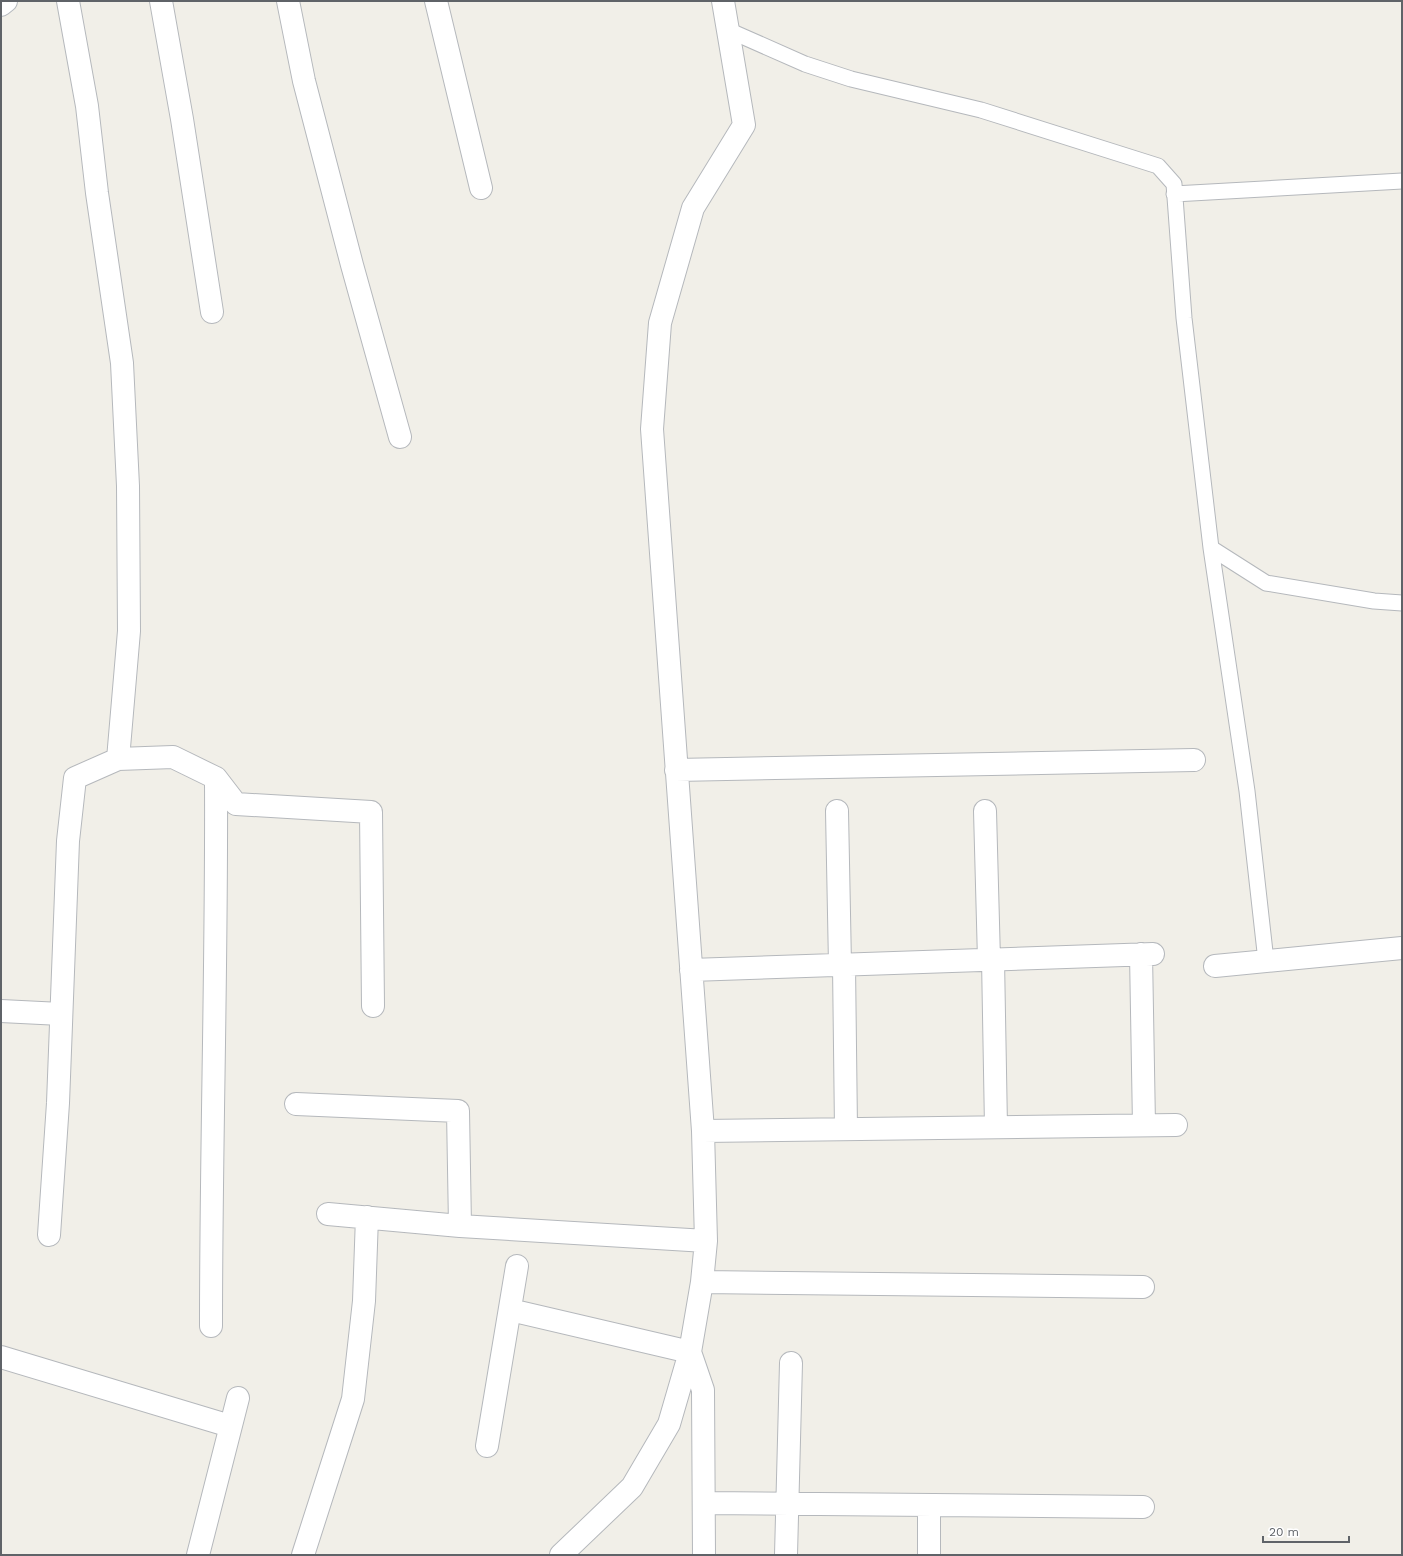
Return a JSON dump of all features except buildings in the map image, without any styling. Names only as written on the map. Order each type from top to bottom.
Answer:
[{"type":"street","points":[[1,5],[6,1]]},
{"type":"street","points":[[68,1],[87,106],[97,193],[122,364],[128,486],[129,631],[118,758]]},
{"type":"street","points":[[161,1],[182,119],[212,312]]},
{"type":"street","points":[[288,1],[304,81],[352,265],[400,437]]},
{"type":"street","points":[[436,1],[481,188]]},
{"type":"street","points":[[561,1555],[632,1486],[669,1424],[690,1352],[702,1282],[706,1240],[703,1131],[652,429],[660,323],[693,208],[744,125],[723,1]]},
{"type":"street","points":[[49,1235],[58,1103],[68,840],[76,778],[118,758],[173,757],[216,778],[236,804],[371,812],[373,1006]]},
{"type":"street","points":[[676,770],[1194,760]]},
{"type":"street","points":[[211,1326],[211,1215],[217,909],[216,778]]},
{"type":"street","points":[[837,811],[846,1129]]},
{"type":"street","points":[[985,811],[996,1127]]},
{"type":"street","points":[[1214,966],[1402,948]]},
{"type":"street","points":[[691,970],[1147,954],[1144,1125]]},
{"type":"street","points":[[1,1011],[61,1014]]},
{"type":"street","points":[[296,1104],[458,1111],[460,1226]]},
{"type":"street","points":[[703,1131],[1176,1124]]},
{"type":"street","points":[[328,1214],[460,1226],[706,1240]]},
{"type":"street","points":[[303,1555],[353,1399],[364,1301],[367,1217]]},
{"type":"street","points":[[487,1446],[517,1266]]},
{"type":"street","points":[[702,1282],[1143,1287]]},
{"type":"street","points":[[510,1310],[690,1352]]},
{"type":"street","points":[[690,1352],[703,1390],[704,1555]]},
{"type":"street","points":[[1,1357],[230,1426]]},
{"type":"street","points":[[786,1555],[791,1363]]},
{"type":"street","points":[[198,1555],[238,1398]]},
{"type":"street","points":[[704,1503],[1143,1508]]},
{"type":"street","points":[[929,1506],[929,1555]]},
{"type":"lane","points":[[728,30],[805,64],[851,79],[981,110],[1158,166],[1174,184],[1184,318],[1211,548],[1247,791],[1266,961]]},
{"type":"lane","points":[[1174,194],[1402,181]]},
{"type":"lane","points":[[1211,548],[1266,583],[1374,601],[1402,603]]}]
